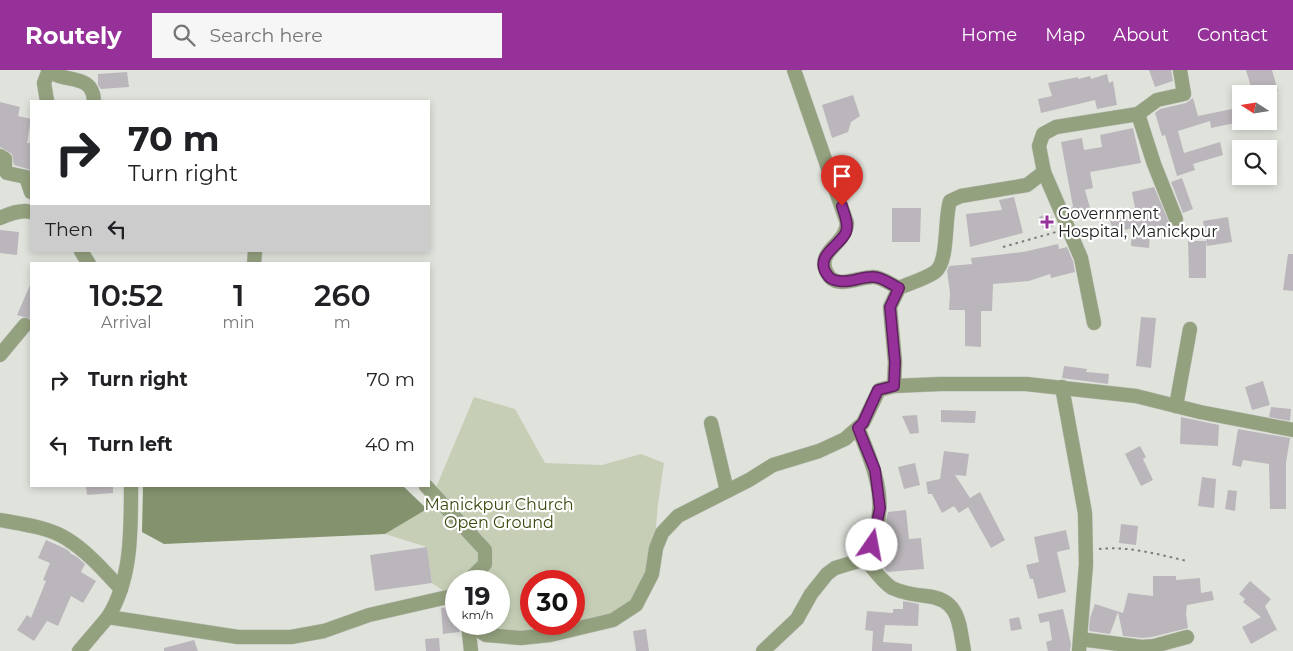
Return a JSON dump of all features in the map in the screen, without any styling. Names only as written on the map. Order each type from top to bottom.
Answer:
[{"type":"street","points":[[46,100],[44,83],[48,70],[54,75],[87,84],[94,96],[94,100]]},
{"type":"street","points":[[794,70],[847,223],[845,235],[832,248],[824,260],[823,267],[829,278],[834,281],[846,282],[875,276],[899,288]]},
{"type":"street","points":[[1094,323],[1081,258],[1044,172],[1039,146],[1043,134],[1056,128],[1138,114],[1157,100],[1184,94],[1180,70]]},
{"type":"street","points":[[1138,114],[1154,164],[1176,219]]},
{"type":"street","points":[[0,156],[4,159],[7,173],[26,177],[30,189]]},
{"type":"street","points":[[894,386],[895,362],[890,307],[899,288],[933,273],[939,268],[943,260],[947,211],[950,201],[961,196],[1027,185],[1044,172]]},
{"type":"street","points":[[0,218],[9,214],[30,212]]},
{"type":"street","points":[[0,355],[25,325]]},
{"type":"street","points":[[1176,406],[1190,329]]},
{"type":"street","points":[[495,635],[521,638],[550,636],[613,620],[636,605],[652,574],[656,548],[662,533],[678,516],[773,465],[819,451],[845,439],[863,423],[878,390],[894,386],[940,384],[1026,384],[1062,387],[1136,396],[1293,430]]},
{"type":"street","points":[[1062,387],[1085,514],[1086,564],[1079,645],[1142,647],[1154,646],[1187,637]]},
{"type":"street","points":[[711,423],[727,491]]},
{"type":"street","points":[[763,651],[797,619],[811,594],[827,574],[836,568],[865,560],[872,545],[880,508],[875,470],[858,428]]},
{"type":"street","points":[[79,651],[108,617],[122,589],[128,563],[130,487]]},
{"type":"street","points":[[427,487],[485,550],[485,564],[479,570]]},
{"type":"street","points":[[0,520],[52,532],[67,538],[91,558],[122,589]]},
{"type":"street","points":[[865,560],[891,587],[910,594],[937,597],[950,604],[957,616],[964,651]]},
{"type":"street","points":[[108,617],[238,636],[291,636],[324,631],[369,615],[445,598]]},
{"type":"street","points":[[469,635],[471,651]]},
{"type":"path","points":[[1003,247],[1068,228]]},
{"type":"path","points":[[1086,550],[1113,547],[1141,550],[1187,561]]},
{"type":"green space","name":"Manickpur Church Open Ground","points":[[474,397],[515,409],[545,463],[602,465],[641,454],[664,463],[654,549],[637,607],[585,622],[585,570],[520,570],[520,632],[510,632],[510,570],[445,570],[445,592],[432,583],[427,547],[385,534],[427,509]]},
{"type":"shaded area","points":[[143,487],[404,487],[427,509],[385,534],[164,544],[142,532]]},
{"type":"building","points":[[1149,70],[1171,70],[1173,81],[1155,87]]},
{"type":"building","points":[[1246,70],[1272,70],[1276,85],[1250,85]]},
{"type":"building","points":[[127,72],[129,87],[101,89],[98,85],[98,74]]},
{"type":"building","points":[[1107,74],[1109,83],[1113,81],[1117,105],[1097,109],[1095,100],[1041,113],[1038,99],[1052,96],[1048,83],[1078,77],[1078,79],[1090,76],[1091,79]]},
{"type":"building","points":[[853,95],[860,116],[851,122],[848,132],[832,138],[822,105]]},
{"type":"building","points":[[1193,98],[1198,116],[1232,109],[1232,124],[1211,128],[1210,121],[1178,131],[1184,153],[1220,142],[1223,155],[1193,164],[1195,170],[1177,176],[1165,135],[1162,136],[1155,113],[1160,109],[1186,103]]},
{"type":"building","points":[[0,102],[20,107],[18,116],[30,119],[27,143],[30,143],[30,170],[14,165],[12,154],[0,147]]},
{"type":"building","points":[[1133,128],[1141,163],[1090,172],[1093,188],[1085,190],[1092,215],[1075,221],[1071,208],[1073,207],[1061,142],[1082,138],[1084,150],[1102,147],[1100,135]]},
{"type":"building","points":[[1182,178],[1193,209],[1183,213],[1171,182]]},
{"type":"building","points":[[1154,187],[1171,227],[1150,234],[1149,248],[1131,246],[1132,228],[1114,233],[1110,221],[1136,213],[1132,192]]},
{"type":"building","points":[[1014,197],[1023,233],[970,247],[966,214],[1002,210],[999,200]]},
{"type":"building","points":[[892,208],[921,208],[920,242],[892,242]]},
{"type":"building","points":[[1050,213],[1054,226],[1043,229],[1039,217]]},
{"type":"building","points":[[1228,217],[1232,242],[1207,246],[1203,221]]},
{"type":"building","points":[[0,230],[19,232],[17,255],[0,253]]},
{"type":"building","points":[[1188,241],[1206,241],[1206,278],[1189,278]]},
{"type":"building","points":[[1058,244],[1059,249],[1067,247],[1075,272],[1051,278],[1050,274],[1029,281],[993,284],[992,311],[981,311],[981,347],[965,346],[965,310],[949,310],[950,293],[947,271],[949,266],[972,264],[971,258],[1023,252]]},
{"type":"building","points":[[1288,254],[1293,254],[1293,291],[1283,290]]},
{"type":"building","points":[[30,285],[30,319],[17,315]]},
{"type":"building","points":[[1141,317],[1156,318],[1151,368],[1136,366]]},
{"type":"building","points":[[1064,366],[1087,369],[1086,372],[1109,374],[1108,384],[1062,378]]},
{"type":"building","points":[[1263,381],[1270,405],[1252,410],[1245,387]]},
{"type":"building","points":[[1271,407],[1291,409],[1290,421],[1269,417]]},
{"type":"building","points":[[941,410],[976,411],[975,423],[941,422]]},
{"type":"building","points":[[917,415],[919,433],[910,434],[902,416]]},
{"type":"building","points":[[1181,417],[1219,425],[1218,446],[1180,444]]},
{"type":"building","points":[[1238,429],[1290,438],[1286,463],[1286,509],[1270,509],[1269,464],[1243,460],[1241,467],[1232,465]]},
{"type":"building","points":[[1140,446],[1146,457],[1143,459],[1153,480],[1141,486],[1125,454]]},
{"type":"building","points":[[944,451],[969,454],[966,476],[955,475],[970,498],[980,492],[1005,540],[991,548],[968,507],[959,513],[954,506],[942,513],[932,494],[928,494],[926,482],[940,479]]},
{"type":"building","points":[[915,463],[920,485],[904,489],[898,467]]},
{"type":"building","points":[[1202,477],[1216,479],[1214,508],[1198,506]]},
{"type":"building","points":[[86,487],[113,487],[113,493],[87,495]]},
{"type":"building","points":[[1228,490],[1237,491],[1235,511],[1225,509]]},
{"type":"building","points":[[906,510],[909,539],[921,538],[924,569],[887,572],[884,568],[882,540],[888,512]]},
{"type":"building","points":[[1121,524],[1138,526],[1136,545],[1119,543]]},
{"type":"building","points":[[1066,530],[1070,549],[1057,552],[1066,592],[1038,599],[1033,579],[1030,579],[1026,565],[1039,562],[1034,537]]},
{"type":"building","points":[[46,540],[66,549],[77,557],[85,564],[81,572],[96,581],[83,603],[71,596],[58,626],[47,621],[34,641],[17,630],[27,615],[31,618],[46,581],[43,580],[50,563],[38,558]]},
{"type":"building","points":[[427,547],[432,583],[375,591],[370,555]]},
{"type":"building","points":[[1153,576],[1176,576],[1176,580],[1200,578],[1201,593],[1212,591],[1214,600],[1187,605],[1188,628],[1152,637],[1123,636],[1118,612],[1110,634],[1089,631],[1090,618],[1095,604],[1123,613],[1128,593],[1153,596]]},
{"type":"building","points":[[1250,581],[1271,599],[1265,606],[1278,632],[1276,630],[1251,644],[1242,627],[1261,617],[1243,602],[1245,599],[1239,594]]},
{"type":"building","points":[[903,601],[919,604],[918,626],[885,625],[883,642],[912,644],[912,651],[872,651],[873,631],[865,630],[867,611],[893,613],[893,609],[903,609]]},
{"type":"building","points":[[441,608],[445,608],[445,634],[443,634]]},
{"type":"building","points":[[1063,609],[1071,644],[1070,651],[1048,651],[1046,642],[1052,640],[1049,621],[1040,623],[1038,614]]},
{"type":"building","points":[[1019,617],[1022,629],[1011,631],[1009,619]]},
{"type":"building","points":[[646,629],[649,651],[636,651],[633,631]]},
{"type":"building","points":[[439,638],[440,651],[426,651],[425,639]]},
{"type":"building","points":[[194,640],[198,651],[164,651],[164,648]]},
{"type":"place","name":"Government Hospital, Manickpur","points":[[1047,222]]},
{"type":"route","points":[[842,206],[847,230],[824,260],[823,267],[829,278],[834,281],[846,282],[875,276],[899,288],[890,307],[895,362],[894,386],[878,390],[863,423],[858,428],[875,470],[880,508],[872,545]]}]
